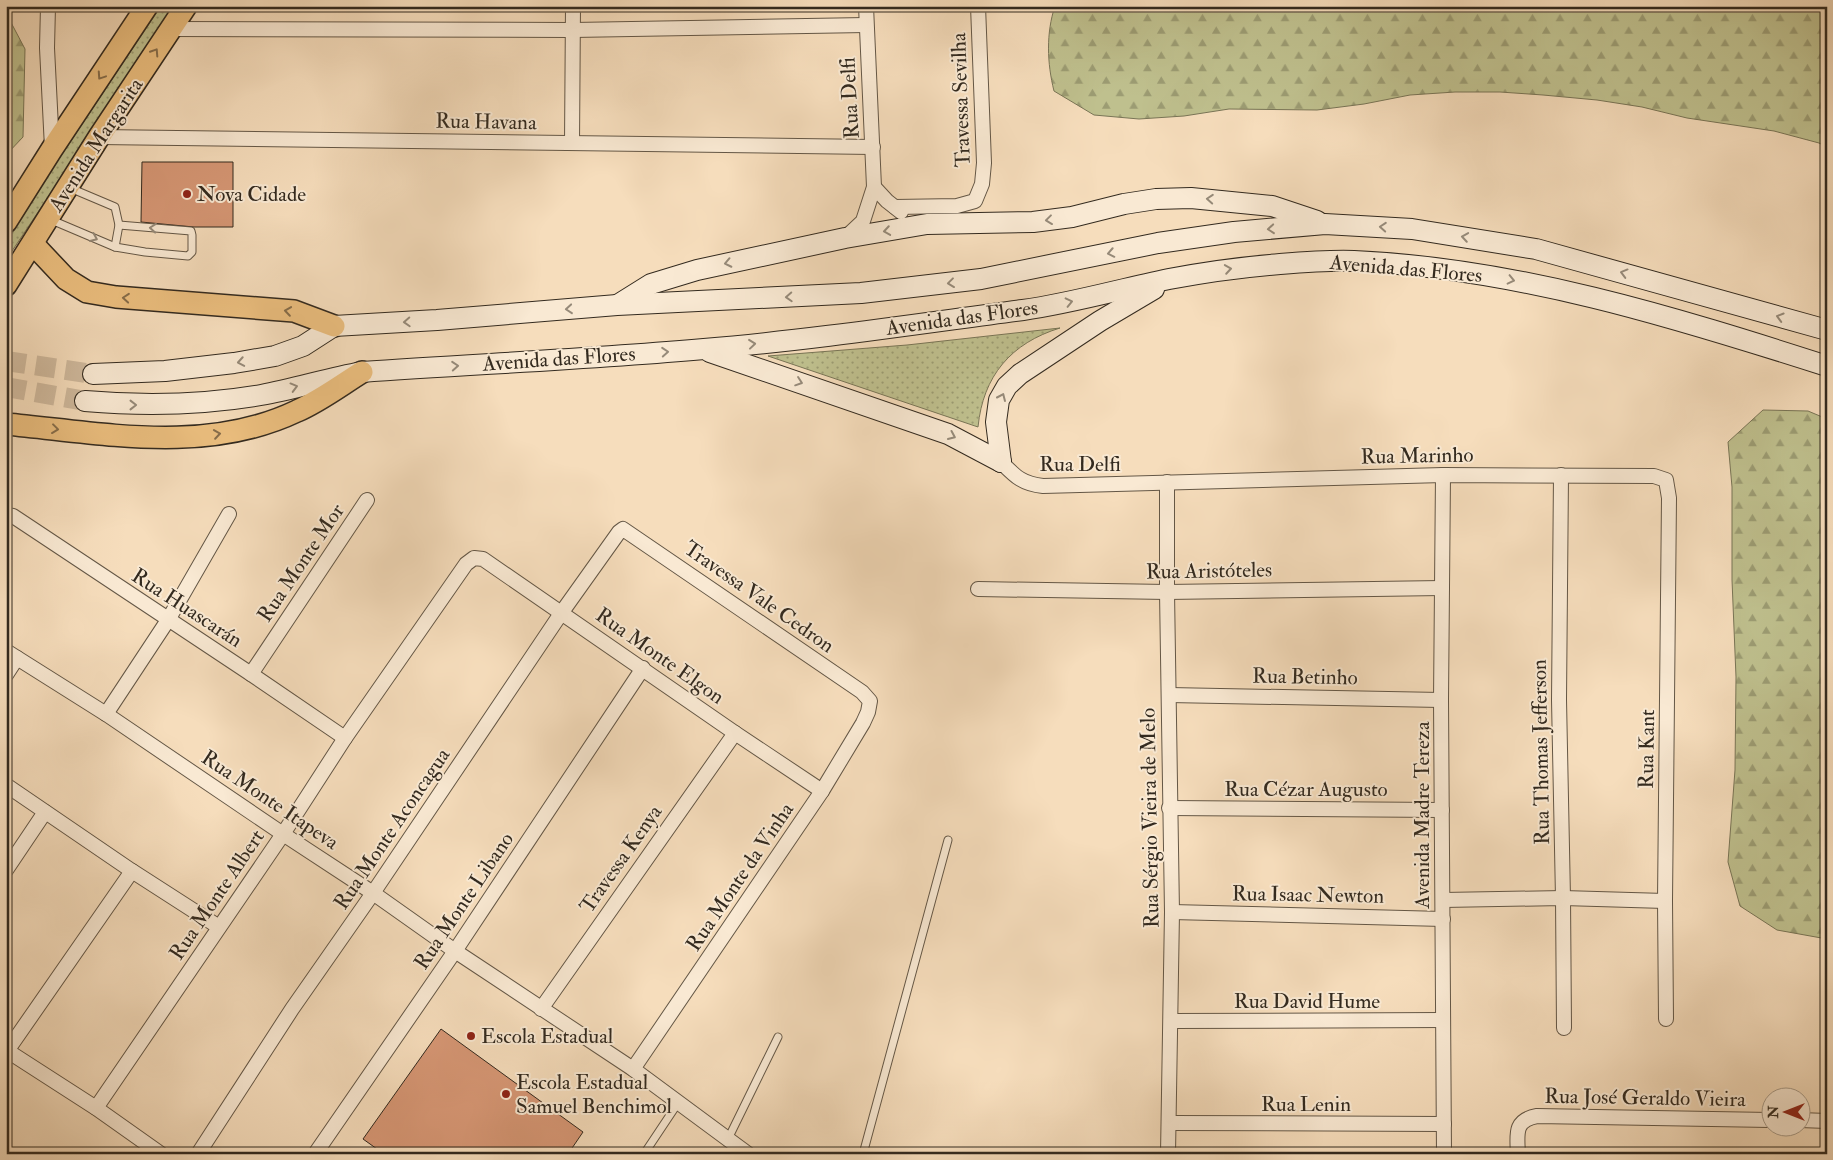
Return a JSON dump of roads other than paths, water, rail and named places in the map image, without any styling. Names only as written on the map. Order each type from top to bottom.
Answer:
[{"type":"main road","name":"Avenida Margarita","points":[[6,222],[147,6]]},
{"type":"main road","name":"Avenida Margarita","points":[[6,285],[99,137],[186,6]]},
{"type":"main road","points":[[618,305],[651,284],[697,270],[845,238],[927,224],[1033,222],[1072,217],[1124,204],[1156,199],[1191,198],[1272,206],[1325,224]]},
{"type":"main road","name":"Avenida das Flores","points":[[93,374],[165,371],[275,356],[303,346],[334,326],[437,320],[618,305],[862,293],[981,279],[1149,245],[1224,233],[1325,224],[1412,229],[1536,249],[1827,330]]},
{"type":"main road","points":[[33,244],[66,279],[87,292],[116,297],[294,312],[334,326]]},
{"type":"main road","name":"Avenida das Flores","points":[[84,401],[132,405],[221,401],[262,395],[329,378],[362,372],[704,349],[793,340],[1057,305],[1172,279],[1237,268],[1315,261],[1353,261],[1407,265],[1504,279],[1618,305],[1736,337],[1827,366]]},
{"type":"main road","points":[[1001,462],[996,422],[999,400],[1006,386],[1020,374],[1100,321],[1172,279]]},
{"type":"main road","points":[[704,349],[939,431],[1001,462]]},
{"type":"main road","points":[[6,424],[140,438],[194,437],[218,434],[266,424],[298,411],[362,372]]},
{"type":"street","points":[[48,6],[46,48],[52,149]]},
{"type":"street","points":[[572,143],[573,6]]},
{"type":"street","name":"Rua Delfi","points":[[845,238],[863,221],[874,187],[866,6]]},
{"type":"street","name":"Travessa Sevilha","points":[[895,208],[957,206],[965,204],[975,201],[982,184],[984,163],[978,6]]},
{"type":"street","points":[[171,29],[573,30],[866,25]]},
{"type":"street","name":"Rua Havana","points":[[99,137],[873,147]]},
{"type":"street","points":[[874,187],[895,208],[927,224]]},
{"type":"street","name":"Rua Delfi","points":[[1001,462],[1018,479],[1034,485],[1167,482]]},
{"type":"street","name":"Rua Marinho","points":[[1167,482],[1443,475],[1654,476],[1666,480]]},
{"type":"street","name":"Avenida Madre Tereza","points":[[1443,475],[1441,700],[1444,1154]]},
{"type":"street","name":"Rua Thomas Jefferson","points":[[1561,475],[1559,700],[1564,898],[1564,1028]]},
{"type":"street","name":"Rua Kant","points":[[1666,480],[1669,498],[1665,901],[1666,1019]]},
{"type":"street","name":"Rua Sérgio Vieira de Melo","points":[[1167,482],[1169,808],[1172,912],[1168,1154]]},
{"type":"street","name":"Rua Monte Mor","points":[[251,674],[366,500]]},
{"type":"street","points":[[106,714],[168,620],[229,514]]},
{"type":"street","name":"Rua Huascarán","points":[[6,515],[13,516],[345,738]]},
{"type":"street","name":"Rua Monte Aconcagua","points":[[198,1154],[292,1009],[373,893],[562,612],[623,529]]},
{"type":"street","name":"Travessa Vale Cedron","points":[[623,529],[862,692],[870,701]]},
{"type":"street","name":"Rua Monte Elgon","points":[[474,558],[482,559],[562,612],[735,733],[822,791]]},
{"type":"street","name":"Rua Monte Albert","points":[[96,1108],[283,834],[345,738],[466,564],[474,558]]},
{"type":"street","name":"Rua Aristóteles","points":[[978,589],[1167,592],[1442,588]]},
{"type":"street","points":[[6,675],[12,655]]},
{"type":"street","name":"Rua Monte Itapeva","points":[[12,655],[106,714],[373,893],[455,951],[633,1070],[748,1154]]},
{"type":"street","name":"Rua Monte Libano","points":[[315,1154],[455,951],[643,668]]},
{"type":"street","name":"Rua Betinho","points":[[1169,695],[1441,700]]},
{"type":"street","name":"Rua Monte da Vinha","points":[[633,1070],[822,791],[863,723],[870,701]]},
{"type":"street","name":"Travessa Kenya","points":[[541,1008],[735,733]]},
{"type":"street","points":[[6,785],[132,871],[219,927]]},
{"type":"street","name":"Rua Cézar Augusto","points":[[1169,808],[1442,810]]},
{"type":"street","points":[[6,870],[45,812]]},
{"type":"street","points":[[132,871],[6,1050],[96,1108],[161,1154]]},
{"type":"street","points":[[1443,900],[1564,898],[1665,901]]},
{"type":"street","name":"Rua Isaac Newton","points":[[1172,912],[1443,919]]},
{"type":"street","name":"Rua David Hume","points":[[1171,1021],[1443,1020]]},
{"type":"street","name":"Rua José Geraldo Vieira","points":[[1518,1154],[1518,1131],[1521,1122],[1527,1118],[1537,1116],[1760,1120]]},
{"type":"street","points":[[1810,1120],[1827,1121]]},
{"type":"street","name":"Rua Lenin","points":[[1169,1123],[1444,1124]]},
{"type":"lane","points":[[69,187],[115,207],[119,225],[115,247]]},
{"type":"lane","points":[[48,219],[115,247],[188,256],[192,252],[191,231],[119,225]]},
{"type":"lane","points":[[863,1154],[948,840]]},
{"type":"lane","points":[[728,1139],[778,1037]]},
{"type":"lane","points":[[644,1154],[678,1103]]},
{"type":"tunnel","points":[[6,361],[93,374]]},
{"type":"tunnel","points":[[6,387],[85,401]]},
{"type":"place","name":"Nova Cidade","points":[[187,194]]},
{"type":"place","name":"Escola Estadual","points":[[471,1036]]},
{"type":"place","name":"Escola Estadual Samuel Benchimol","points":[[506,1094]]}]
